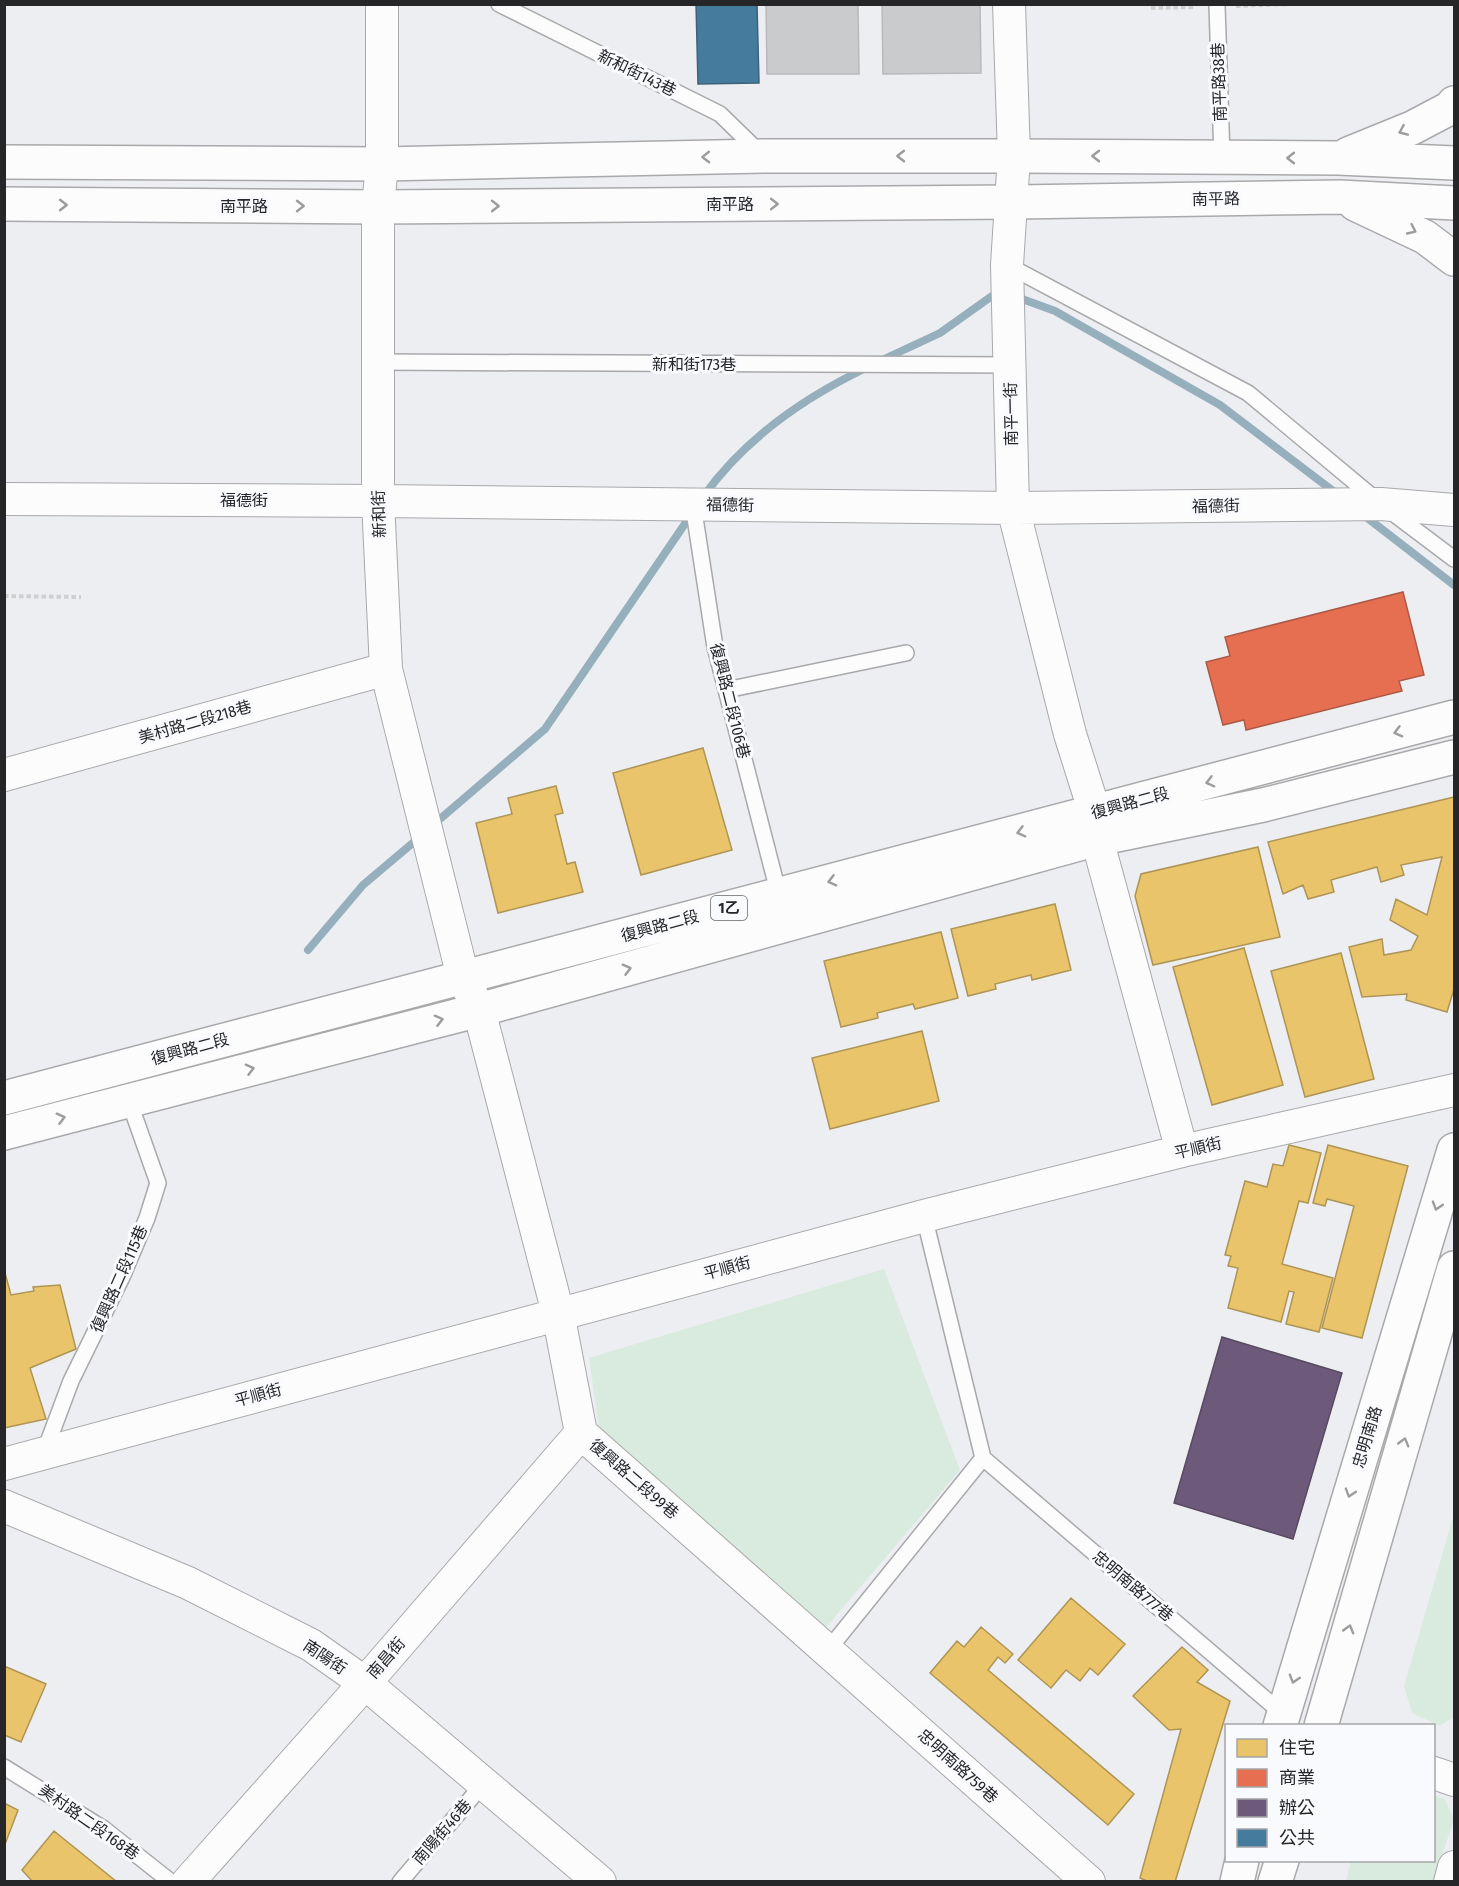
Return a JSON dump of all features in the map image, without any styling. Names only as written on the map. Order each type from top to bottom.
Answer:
[{"type":"main road","points":[[1338,158],[1412,128],[1450,108],[1455,103]]},
{"type":"main road","points":[[4,162],[382,165],[764,156],[1014,156],[1338,158],[1455,163]]},
{"type":"main road","points":[[1340,197],[1425,237],[1455,259]]},
{"type":"main road","name":"南平路","points":[[4,204],[378,207],[1340,197],[1455,203]]},
{"type":"main road","name":"復興路二段","points":[[4,1133],[479,1010],[1455,717]]},
{"type":"main road","name":"復興路二段","points":[[4,1098],[779,895],[1096,826],[1263,805],[1455,757]]},
{"type":"main road","name":"忠明南路","points":[[1281,1720],[1455,1150]]},
{"type":"main road","points":[[1321,1724],[1455,1268]]},
{"type":"main road","points":[[1237,1881],[1242,1862]]},
{"type":"main road","points":[[1275,1881],[1280,1862]]},
{"type":"street","name":"新和街","points":[[382,4],[382,165],[378,207],[378,501],[386,669],[462,977],[479,1010]]},
{"type":"street","name":"南平一街","points":[[1009,4],[1014,156],[1007,265],[1013,508],[1070,734],[1182,1151]]},
{"type":"street","name":"福德街","points":[[4,499],[1013,508],[1381,504],[1455,510]]},
{"type":"street","name":"美村路二段218巷","points":[[4,775],[386,669]]},
{"type":"street","name":"復興路二段99巷","points":[[479,1010],[558,1313],[581,1433],[828,1650]]},
{"type":"street","name":"平順街","points":[[4,1464],[924,1216],[1182,1151],[1455,1090]]},
{"type":"street","name":"南昌街","points":[[188,1881],[365,1683],[581,1433]]},
{"type":"street","name":"南陽街","points":[[4,1506],[188,1583],[311,1645],[365,1683],[600,1881]]},
{"type":"street","name":"忠明南路759巷","points":[[828,1650],[1089,1881]]},
{"type":"street","points":[[1281,1720],[1307,1724]]},
{"type":"street","points":[[1435,1773],[1455,1780]]},
{"type":"street","points":[[1450,1881],[1455,1867]]},
{"type":"lane","name":"新和街143巷","points":[[500,4],[720,114],[764,156]]},
{"type":"lane","name":"南平路38巷","points":[[1217,6],[1221,157]]},
{"type":"lane","points":[[1007,265],[1248,393],[1381,504],[1455,559]]},
{"type":"lane","name":"新和街173巷","points":[[378,362],[1010,365]]},
{"type":"lane","name":"復興路二段106巷","points":[[693,505],[715,647],[779,895]]},
{"type":"lane","points":[[726,690],[906,653]]},
{"type":"lane","name":"復興路二段115巷","points":[[43,1454],[72,1382],[122,1277],[147,1218],[158,1183],[129,1101]]},
{"type":"lane","points":[[828,1650],[983,1458],[924,1216]]},
{"type":"lane","name":"忠明南路777巷","points":[[983,1458],[1281,1720]]},
{"type":"lane","name":"美村路二段168巷","points":[[4,1767],[104,1829],[171,1881]]},
{"type":"lane","name":"南陽街46巷","points":[[400,1881],[484,1783]]},
{"type":"path","points":[[1151,8],[1290,4]]},
{"type":"path","points":[[4,596],[81,597]]},
{"type":"green space","points":[[884,1269],[960,1470],[823,1631],[599,1429],[589,1358]]},
{"type":"green space","points":[[1454,1514],[1454,1717],[1440,1726],[1412,1713],[1404,1686]]},
{"type":"green space","points":[[1435,1795],[1445,1799],[1454,1820],[1433,1881],[1346,1882],[1351,1862],[1435,1862]]},
{"type":"building: 住宅","points":[[703,748],[732,850],[641,875],[613,773]]},
{"type":"building: 住宅","points":[[556,786],[563,813],[555,815],[567,864],[575,862],[583,892],[498,913],[476,823],[512,814],[508,798]]},
{"type":"building: 住宅","points":[[1454,797],[1454,989],[1447,1012],[1406,1000],[1407,994],[1362,997],[1349,947],[1382,939],[1384,955],[1411,950],[1418,936],[1390,920],[1396,899],[1427,915],[1442,857],[1401,865],[1404,875],[1381,882],[1377,867],[1331,880],[1334,892],[1308,899],[1303,885],[1283,894],[1268,842]]},
{"type":"building: 住宅","points":[[1258,847],[1280,937],[1153,965],[1135,896],[1141,874]]},
{"type":"building: 住宅","points":[[1055,904],[1071,970],[1032,980],[1031,975],[995,984],[996,989],[968,996],[951,929]]},
{"type":"building: 住宅","points":[[941,932],[958,998],[915,1009],[913,1004],[877,1013],[878,1018],[841,1027],[824,961]]},
{"type":"building: 住宅","points":[[1244,948],[1283,1085],[1212,1105],[1173,967]]},
{"type":"building: 住宅","points":[[1341,953],[1374,1079],[1305,1097],[1271,971]]},
{"type":"building: 住宅","points":[[922,1031],[939,1101],[830,1129],[812,1058]]},
{"type":"building: 住宅","points":[[1289,1145],[1321,1153],[1308,1203],[1299,1201],[1282,1264],[1333,1278],[1319,1332],[1286,1324],[1294,1292],[1289,1291],[1281,1322],[1228,1308],[1238,1268],[1228,1266],[1231,1256],[1225,1255],[1245,1181],[1267,1187],[1273,1164],[1283,1166]]},
{"type":"building: 住宅","points":[[1328,1145],[1408,1166],[1362,1338],[1322,1328],[1354,1206],[1327,1199],[1325,1206],[1313,1203]]},
{"type":"building: 住宅","points":[[4,1269],[11,1295],[34,1291],[33,1287],[60,1285],[76,1349],[30,1368],[46,1419],[4,1428]]},
{"type":"building: 住宅","points":[[1071,1598],[1125,1644],[1098,1675],[1090,1668],[1080,1681],[1066,1670],[1051,1688],[1018,1660]]},
{"type":"building: 住宅","points":[[981,1627],[1013,1654],[1005,1663],[998,1657],[988,1670],[1134,1794],[1108,1825],[930,1673],[957,1641],[964,1647]]},
{"type":"building: 住宅","points":[[1182,1647],[1208,1670],[1197,1682],[1230,1701],[1175,1882],[1149,1882],[1140,1878],[1181,1729],[1169,1730],[1133,1696]]},
{"type":"building: 住宅","points":[[4,1666],[46,1684],[21,1742],[4,1735]]},
{"type":"building: 住宅","points":[[4,1803],[18,1810],[4,1847]]},
{"type":"building: 住宅","points":[[54,1831],[117,1882],[33,1882],[22,1870]]},
{"type":"building: 商業","points":[[1403,592],[1424,675],[1399,681],[1402,691],[1246,730],[1244,720],[1223,725],[1206,662],[1230,656],[1225,637]]},
{"type":"building: 辦公","points":[[1222,1337],[1342,1373],[1293,1539],[1174,1503]]},
{"type":"building: 公共","points":[[696,4],[757,4],[759,83],[698,84]]},
{"type":"building: 其他","points":[[766,4],[858,4],[859,74],[767,74]]},
{"type":"building: 其他","points":[[882,4],[980,4],[981,73],[883,74]]},
{"type":"waterway","points":[[880,361],[940,333],[999,291]]},
{"type":"waterway","points":[[1014,296],[1055,311],[1220,405],[1337,494]]},
{"type":"waterway","points":[[703,497],[737,456],[777,422],[821,392],[868,367]]},
{"type":"waterway","points":[[433,825],[545,729],[693,512]]},
{"type":"waterway","points":[[1361,513],[1454,585]]},
{"type":"waterway","points":[[308,950],[363,885],[421,836]]}]
